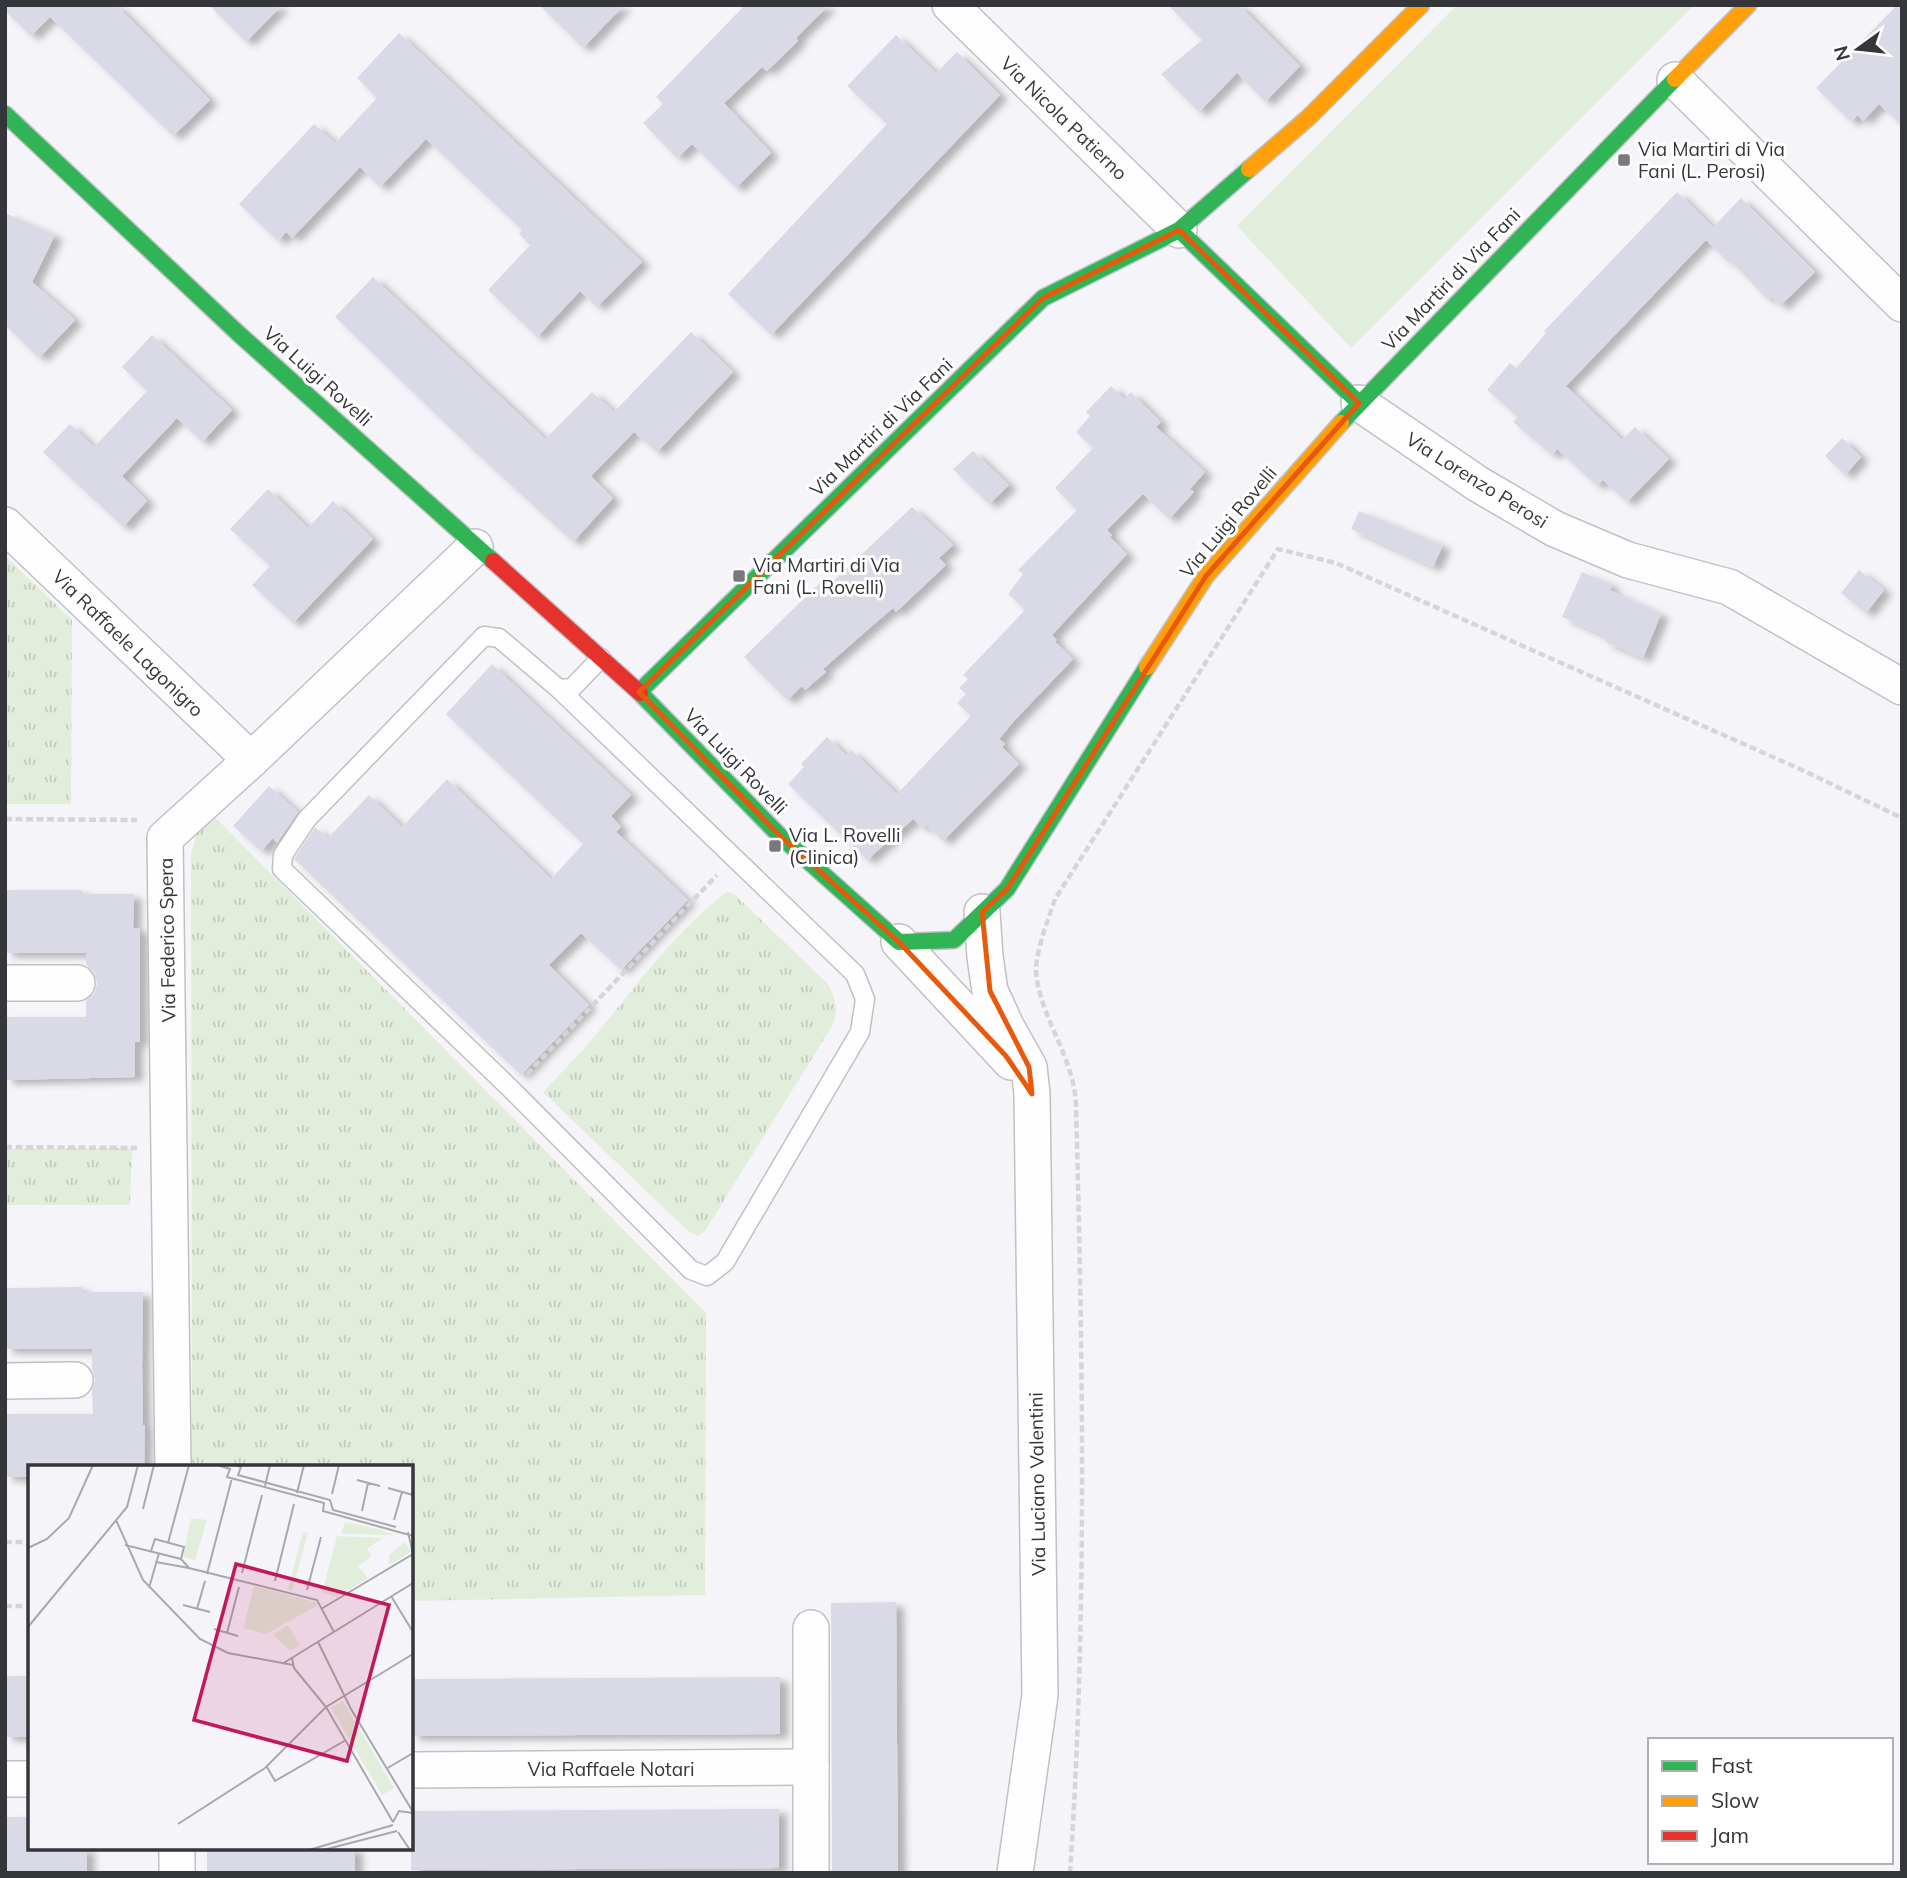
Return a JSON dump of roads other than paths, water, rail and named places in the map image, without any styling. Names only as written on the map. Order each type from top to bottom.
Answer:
[{"type":"street","name":"Via Nicola Patierno","points":[[950,5],[1179,230]]},
{"type":"street","name":"Via Martiri di Via Fani","points":[[639,692],[1044,298],[1179,230],[1308,118],[1421,5]]},
{"type":"street","name":"Via Martiri di Via Fani","points":[[1359,403],[1748,5]]},
{"type":"street","points":[[1675,79],[1902,304]]},
{"type":"street","name":"Via Luigi Rovelli","points":[[5,114],[240,335],[639,692],[779,835],[899,942],[954,940],[1007,889],[1100,738],[1206,576],[1359,403]]},
{"type":"street","points":[[1179,230],[1359,403]]},
{"type":"street","name":"Via Lorenzo Perosi","points":[[1359,403],[1478,484],[1555,529],[1628,560],[1729,587],[1902,687]]},
{"type":"street","name":"Via Raffaele Lagonigro","points":[[5,524],[251,761]]},
{"type":"street","name":"Via Federico Spera","points":[[173,1465],[166,838],[251,761],[475,547]]},
{"type":"street","name":"Via Luciano Valentini","points":[[982,912],[990,991],[1029,1067],[1032,1094],[1040,1695],[1015,1873]]},
{"type":"street","points":[[899,942],[1006,1056],[1032,1094]]},
{"type":"street","points":[[5,983],[77,983]]},
{"type":"street","points":[[5,1381],[75,1380]]},
{"type":"street","points":[[811,1628],[811,1873]]},
{"type":"street","name":"Via Raffaele Notari","points":[[413,1770],[811,1767]]},
{"type":"street","points":[[5,1779],[28,1779]]},
{"type":"street","points":[[177,1850],[177,1873]]},
{"type":"lane","points":[[559,688],[855,974],[865,999],[860,1032],[725,1262],[708,1276],[691,1270],[512,1090],[282,869],[283,855],[307,819],[484,636],[499,638],[559,688],[572,688],[601,658]]},
{"type":"place","name":"Via Martiri di Via Fani (L. Perosi)","points":[[1624,160]]},
{"type":"place","name":"Via Martiri di Via Fani (L. Rovelli)","points":[[739,576]]},
{"type":"place","name":"Via L. Rovelli (Clinica)","points":[[775,846]]}]
